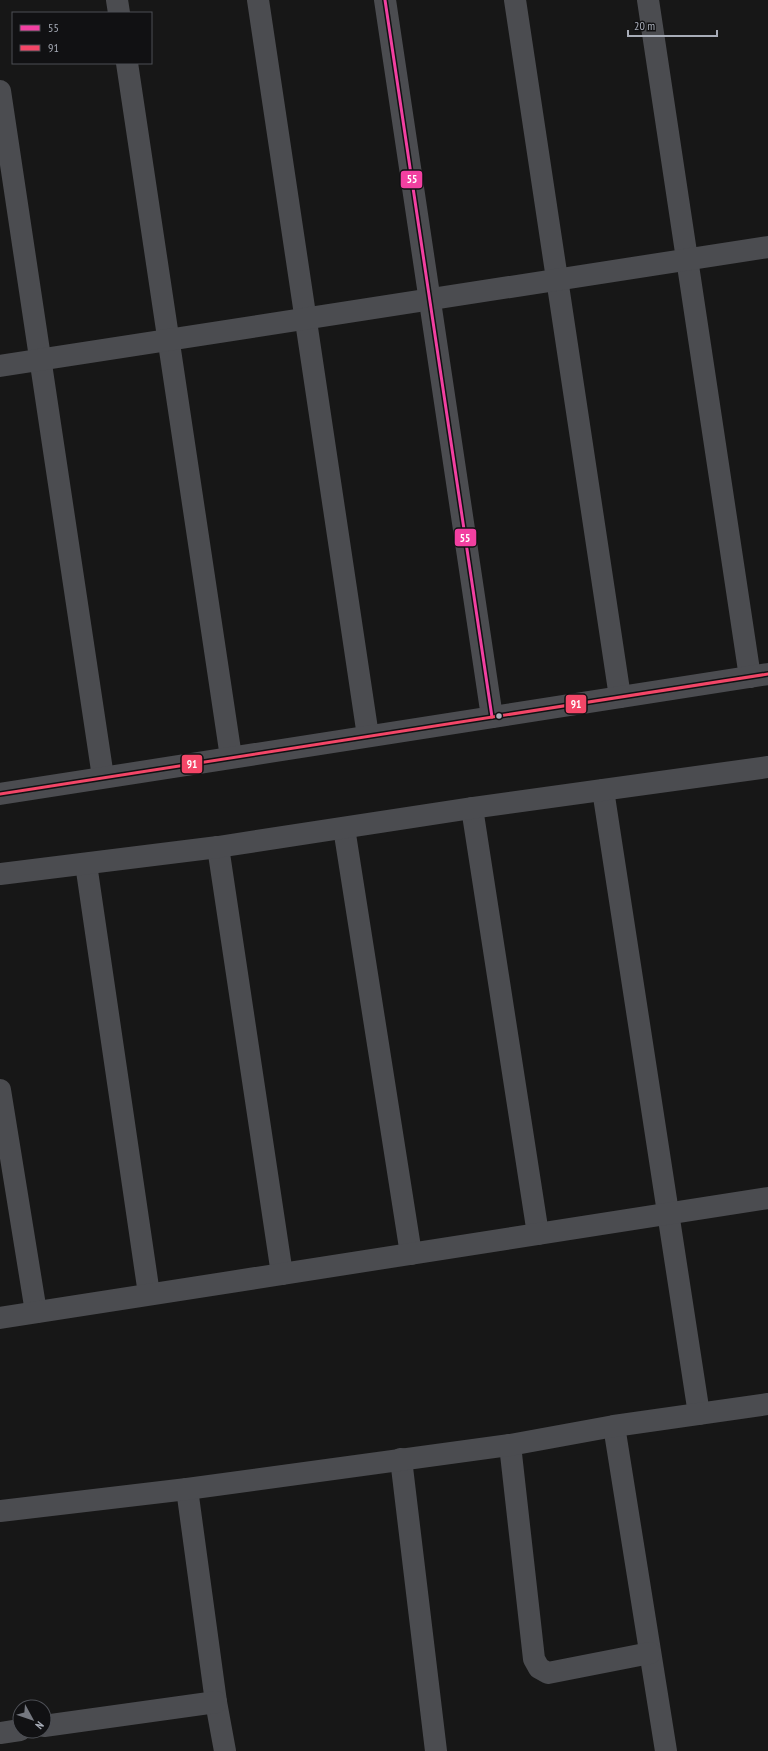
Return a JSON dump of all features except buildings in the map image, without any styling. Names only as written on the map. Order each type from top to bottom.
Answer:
[{"type":"street","points":[[117,0],[119,12]]},
{"type":"street","points":[[258,0],[368,736]]},
{"type":"street","points":[[385,0],[492,717]]},
{"type":"street","points":[[515,0],[620,697]]},
{"type":"street","points":[[0,794],[759,676],[687,259],[648,0]]},
{"type":"street","points":[[127,64],[231,757]]},
{"type":"street","points":[[0,91],[7,186],[41,360],[103,777]]},
{"type":"street","points":[[0,366],[768,247]]},
{"type":"street","points":[[0,874],[218,847],[472,808],[768,767]]},
{"type":"street","points":[[603,790],[699,1414]]},
{"type":"street","points":[[472,808],[538,1234]]},
{"type":"street","points":[[344,828],[411,1254]]},
{"type":"street","points":[[218,847],[282,1274]]},
{"type":"street","points":[[86,864],[149,1294]]},
{"type":"street","points":[[0,1090],[36,1312]]},
{"type":"street","points":[[0,1318],[768,1198]]},
{"type":"street","points":[[0,1511],[187,1489],[510,1445],[614,1426],[768,1404]]},
{"type":"street","points":[[614,1426],[666,1751]]},
{"type":"street","points":[[510,1445],[534,1659],[539,1668],[548,1673],[650,1653]]},
{"type":"street","points":[[401,1459],[436,1751]]},
{"type":"street","points":[[187,1489],[216,1702],[225,1751]]},
{"type":"street","points":[[52,1725],[216,1702]]},
{"type":"street","points":[[0,1733],[12,1731]]},
{"type":"transit line","name":"55","points":[[385,0],[492,717]]},
{"type":"transit line","name":"91","points":[[0,794],[768,674]]}]
